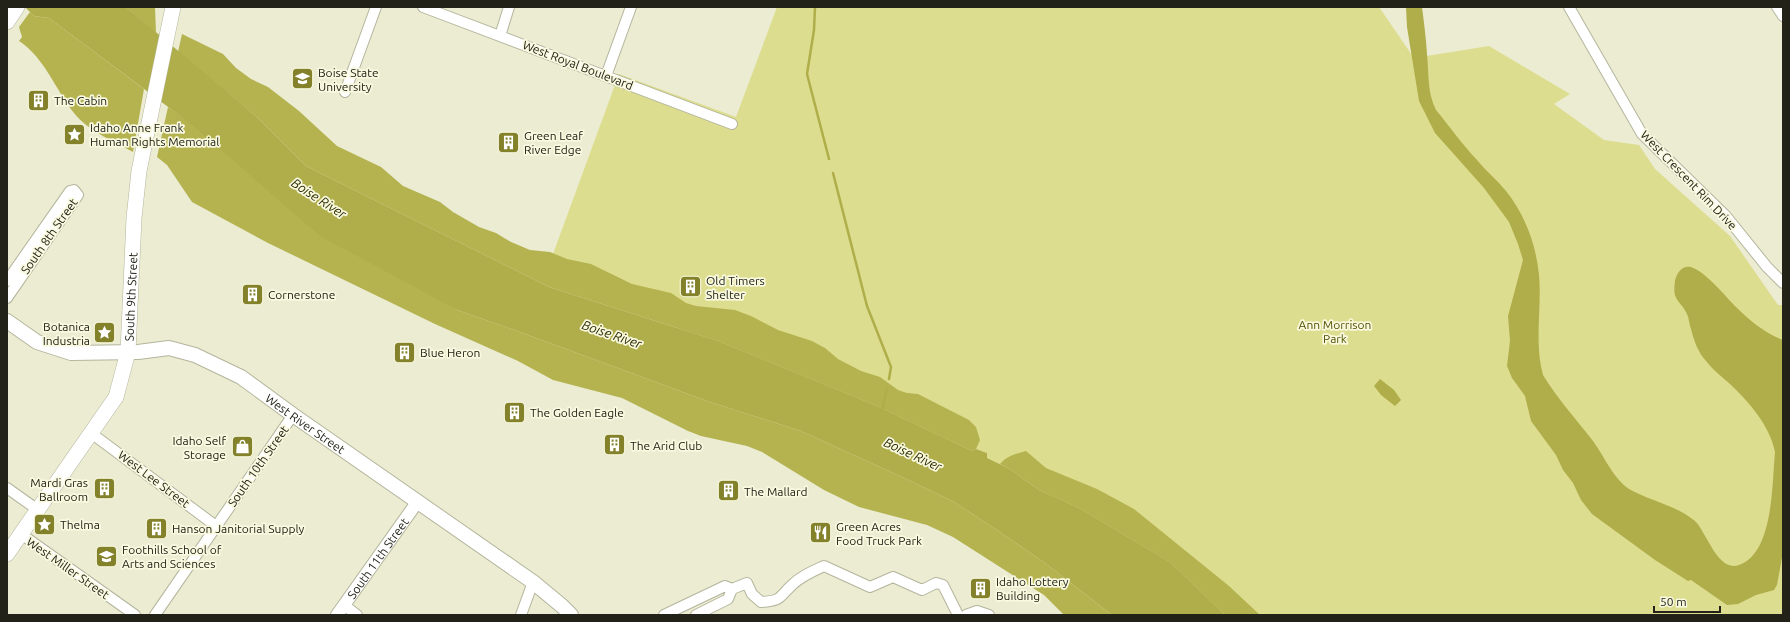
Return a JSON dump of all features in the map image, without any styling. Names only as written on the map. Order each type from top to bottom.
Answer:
[{"type":"main road","name":"South 9th Street","points":[[7,554],[116,397],[128,352],[134,218],[141,162],[173,7]]},
{"type":"main road","name":"West River Street","points":[[7,321],[37,342],[71,353],[138,352],[169,348],[195,354],[241,377],[293,415],[533,582],[571,615]]},
{"type":"street","points":[[345,92],[376,7]]},
{"type":"street","name":"West Royal Boulevard","points":[[423,7],[732,124]]},
{"type":"street","points":[[500,36],[509,7]]},
{"type":"street","points":[[606,76],[631,7]]},
{"type":"street","name":"West Crescent Rim Drive","points":[[1569,7],[1642,134],[1725,215],[1767,267],[1783,283]]},
{"type":"street","points":[[1777,7],[1783,16]]},
{"type":"street","name":"South 8th Street","points":[[7,281],[70,191],[74,190],[77,192],[78,196],[7,298]]},
{"type":"street","name":"South 10th Street","points":[[155,615],[293,415]]},
{"type":"street","name":"West Lee Street","points":[[91,433],[216,526]]},
{"type":"street","points":[[7,488],[38,510]]},
{"type":"street","name":"South 11th Street","points":[[340,610],[418,501]]},
{"type":"street","name":"West Miller Street","points":[[21,534],[135,615]]},
{"type":"street","points":[[664,615],[724,586],[732,589],[747,583],[752,594],[761,602],[773,602],[783,596],[791,585],[806,574],[824,566],[870,587],[893,577],[922,590],[936,583],[943,585],[958,615]]},
{"type":"street","points":[[521,615],[533,582]]},
{"type":"street","points":[[696,615],[728,599],[732,589]]},
{"type":"street","points":[[340,610],[357,615]]},
{"type":"street","points":[[966,615],[977,611],[989,615]]},
{"type":"green space","name":"Ann Morrison Park","points":[[777,7],[1379,7],[1414,58],[1489,46],[1570,94],[1554,104],[1604,140],[1639,145],[1655,169],[1730,236],[1778,305],[1783,305],[1783,615],[1226,615],[1008,468],[987,458],[987,453],[976,449],[972,451],[546,273],[619,74],[736,117]]},
{"type":"shaded area","points":[[126,7],[155,7],[156,33]]},
{"type":"shaded area","points":[[30,12],[34,16],[49,18],[144,89],[133,152],[86,125],[67,104],[36,56],[19,41],[22,37],[19,27]]},
{"type":"shaded area","points":[[182,34],[223,54],[236,68],[251,79],[268,87],[299,111],[337,146],[381,167],[403,186],[440,202],[453,212],[479,227],[496,233],[511,242],[530,250],[550,252],[567,259],[591,264],[632,284],[671,293],[686,303],[696,306],[735,310],[751,316],[778,330],[812,341],[825,348],[838,359],[861,371],[880,377],[898,390],[918,394],[969,420],[976,427],[980,440],[976,449],[972,451],[877,406],[718,341],[549,287],[306,166],[258,118],[178,52]]},
{"type":"shaded area","points":[[168,107],[457,310],[710,402],[801,431],[913,482],[954,502],[994,528],[1045,563],[1112,615],[1064,615],[1044,595],[953,537],[927,525],[859,507],[824,490],[762,452],[747,446],[701,436],[622,398],[553,380],[518,361],[435,324],[268,243],[192,202],[167,165],[157,157]]},
{"type":"shaded area","points":[[1026,451],[1046,468],[1097,489],[1134,509],[1229,586],[1260,615],[1225,615],[1170,562],[1077,507],[1039,490],[1000,464],[1008,457]]},
{"type":"water","name":"Boise River","points":[[25,7],[126,7],[258,118],[306,166],[549,287],[718,341],[877,406],[972,451],[976,449],[987,453],[987,458],[1008,468],[1039,490],[1077,507],[1170,562],[1225,615],[1112,615],[1045,563],[994,528],[954,502],[913,482],[801,431],[710,402],[457,310],[320,236],[191,124],[49,18],[34,16]]},
{"type":"water","points":[[1406,7],[1422,7],[1429,83],[1431,96],[1436,110],[1461,142],[1513,200],[1528,230],[1538,263],[1540,287],[1540,363],[1543,375],[1548,384],[1593,441],[1613,473],[1623,484],[1637,493],[1680,511],[1695,521],[1713,550],[1725,563],[1732,566],[1739,565],[1750,558],[1759,546],[1765,532],[1772,498],[1775,452],[1769,433],[1758,415],[1737,391],[1703,358],[1693,338],[1688,316],[1676,297],[1674,288],[1678,273],[1685,267],[1691,267],[1697,270],[1709,279],[1752,322],[1770,334],[1783,340],[1783,552],[1777,585],[1774,590],[1756,595],[1738,604],[1727,605],[1691,580],[1688,581],[1655,560],[1592,514],[1581,500],[1573,483],[1563,470],[1556,455],[1531,421],[1525,396],[1512,378],[1507,366],[1510,341],[1508,316],[1523,260],[1509,222],[1484,188],[1435,133],[1419,101],[1407,27]]},
{"type":"water","points":[[1380,379],[1394,390],[1401,400],[1395,406],[1381,395],[1374,386]]},
{"type":"waterway","points":[[815,7],[814,30],[807,74],[829,159]]},
{"type":"waterway","points":[[833,173],[867,306],[891,367],[889,379]]},
{"type":"waterway","points":[[882,411],[887,388]]},
{"type":"place","name":"Boise State University","points":[[302,79]]},
{"type":"place","name":"The Cabin","points":[[39,100]]},
{"type":"place","name":"Idaho Anne Frank Human Rights Memorial","points":[[75,134]]},
{"type":"place","name":"Green Leaf River Edge","points":[[509,142]]},
{"type":"place","name":"Old Timers Shelter","points":[[690,287]]},
{"type":"place","name":"Cornerstone","points":[[252,294]]},
{"type":"place","name":"Botanica Industria","points":[[105,333]]},
{"type":"place","name":"Blue Heron","points":[[405,352]]},
{"type":"place","name":"The Golden Eagle","points":[[514,412]]},
{"type":"place","name":"The Arid Club","points":[[614,445]]},
{"type":"place","name":"Idaho Self Storage","points":[[242,447]]},
{"type":"place","name":"Mardi Gras Ballroom","points":[[104,489]]},
{"type":"place","name":"The Mallard","points":[[728,491]]},
{"type":"place","name":"Thelma","points":[[45,524]]},
{"type":"place","name":"Hanson Janitorial Supply","points":[[157,528]]},
{"type":"place","name":"Green Acres Food Truck Park","points":[[821,533]]},
{"type":"place","name":"Foothills School of Arts and Sciences","points":[[106,556]]},
{"type":"place","name":"Idaho Lottery Building","points":[[980,588]]}]
